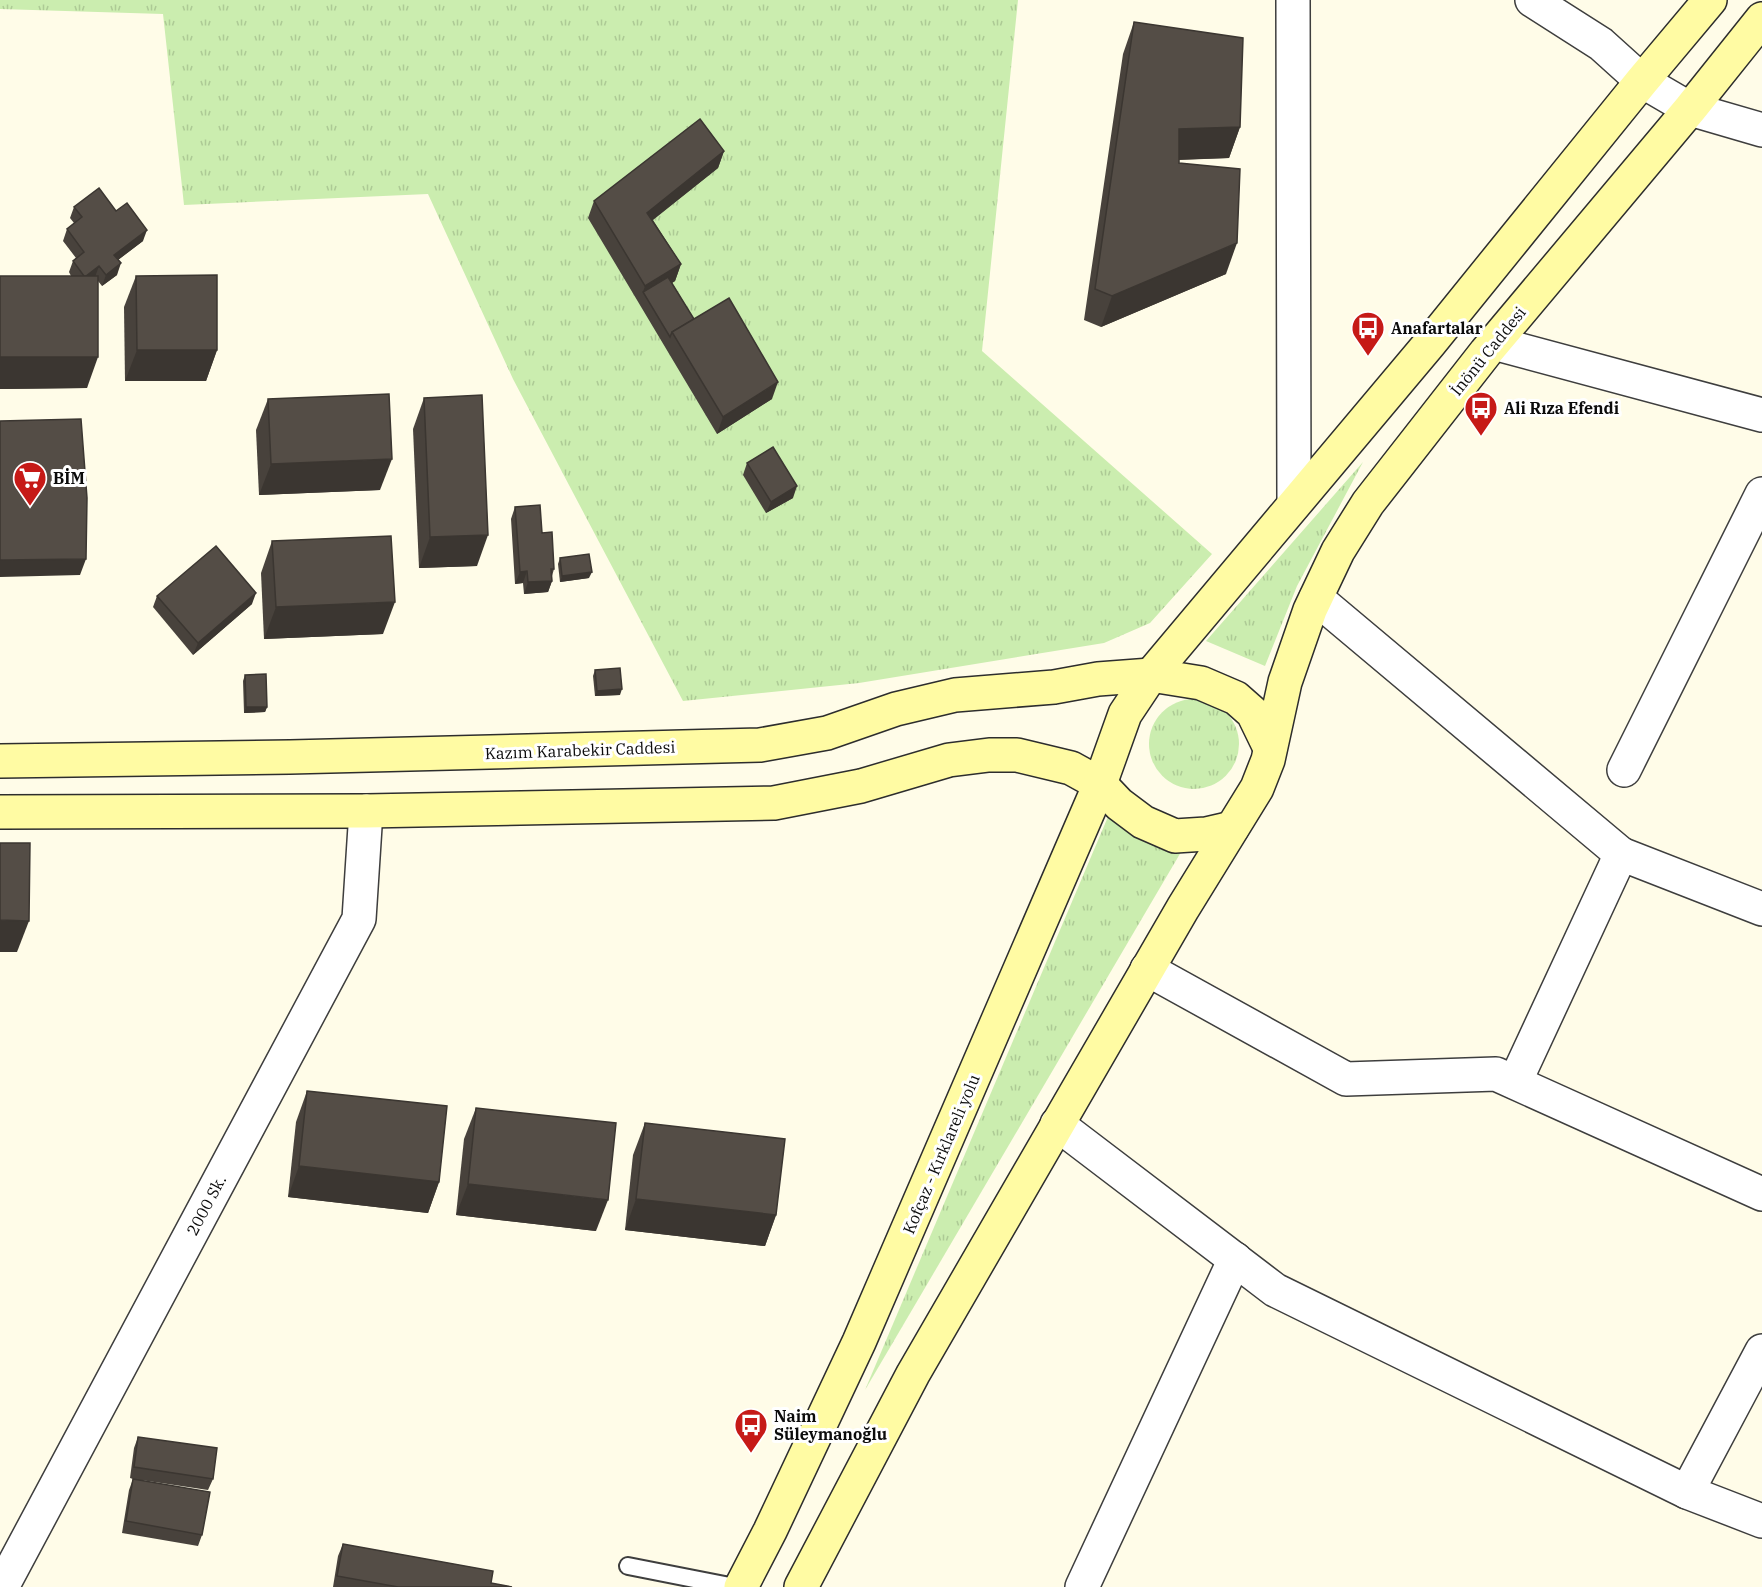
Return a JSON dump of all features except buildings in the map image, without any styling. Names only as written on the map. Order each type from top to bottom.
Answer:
[{"type":"main road","points":[[1151,675],[1430,343],[1710,0]]},
{"type":"main road","name":"İnönü Caddesi","points":[[1232,828],[1257,788],[1268,760],[1285,682],[1316,598],[1338,551],[1368,503],[1494,343],[1690,109],[1762,19]]},
{"type":"main road","points":[[1151,675],[1201,683],[1236,699],[1253,713],[1270,748]]},
{"type":"main road","name":"Kofçaz - Kırklareli yolu","points":[[741,1587],[770,1531],[859,1342],[1100,784],[1125,714],[1151,675]]},
{"type":"main road","name":"Kazım Karabekir Caddesi","points":[[0,761],[322,757],[760,745],[827,733],[896,709],[955,695],[1054,687],[1098,679],[1151,675]]},
{"type":"main road","points":[[0,812],[366,811],[774,803],[861,786],[949,760],[989,755],[1017,755],[1071,768],[1100,784],[1119,804],[1143,822],[1175,836],[1206,834],[1232,828]]},
{"type":"main road","points":[[801,1587],[913,1374],[1147,969],[1232,828]]},
{"type":"street","points":[[1293,0],[1294,504]]},
{"type":"street","points":[[1532,0],[1601,44],[1642,81],[1690,109],[1762,130]]},
{"type":"street","points":[[1494,343],[1762,415]]},
{"type":"street","points":[[1624,770],[1762,494]]},
{"type":"street","points":[[1316,598],[1621,854],[1762,909]]},
{"type":"street","name":"2000 Sk.","points":[[2,1587],[359,919],[366,811]]},
{"type":"street","points":[[1515,1082],[1621,854]]},
{"type":"street","points":[[1147,969],[1346,1079],[1496,1074],[1762,1194]]},
{"type":"street","points":[[1057,1124],[1275,1290],[1687,1492],[1762,1521]]},
{"type":"street","points":[[1082,1587],[1235,1259]]},
{"type":"street","points":[[1687,1492],[1762,1351]]},
{"type":"lane","points":[[628,1566],[735,1587]]},
{"type":"green space","points":[[0,0],[1018,0],[982,351],[1212,554],[1150,623],[1104,643],[859,683],[683,701],[513,379],[428,194],[184,205],[163,14],[0,9]]},
{"type":"green space","points":[[1363,462],[1297,586],[1265,666],[1206,641]]},
{"type":"green space","points":[[1194,699],[1211,702],[1226,712],[1236,727],[1239,744],[1236,761],[1226,776],[1211,786],[1194,789],[1177,786],[1162,776],[1152,761],[1149,744],[1152,727],[1162,712],[1177,702]]},
{"type":"green space","points":[[1110,812],[1181,852],[865,1390]]},
{"type":"place","name":"Anafartalar","points":[[1368,357]]},
{"type":"place","name":"Ali Rıza Efendi","points":[[1481,437]]},
{"type":"place","name":"BİM","points":[[30,507]]},
{"type":"place","name":"Naim Süleymanoğlu","points":[[751,1454]]}]
